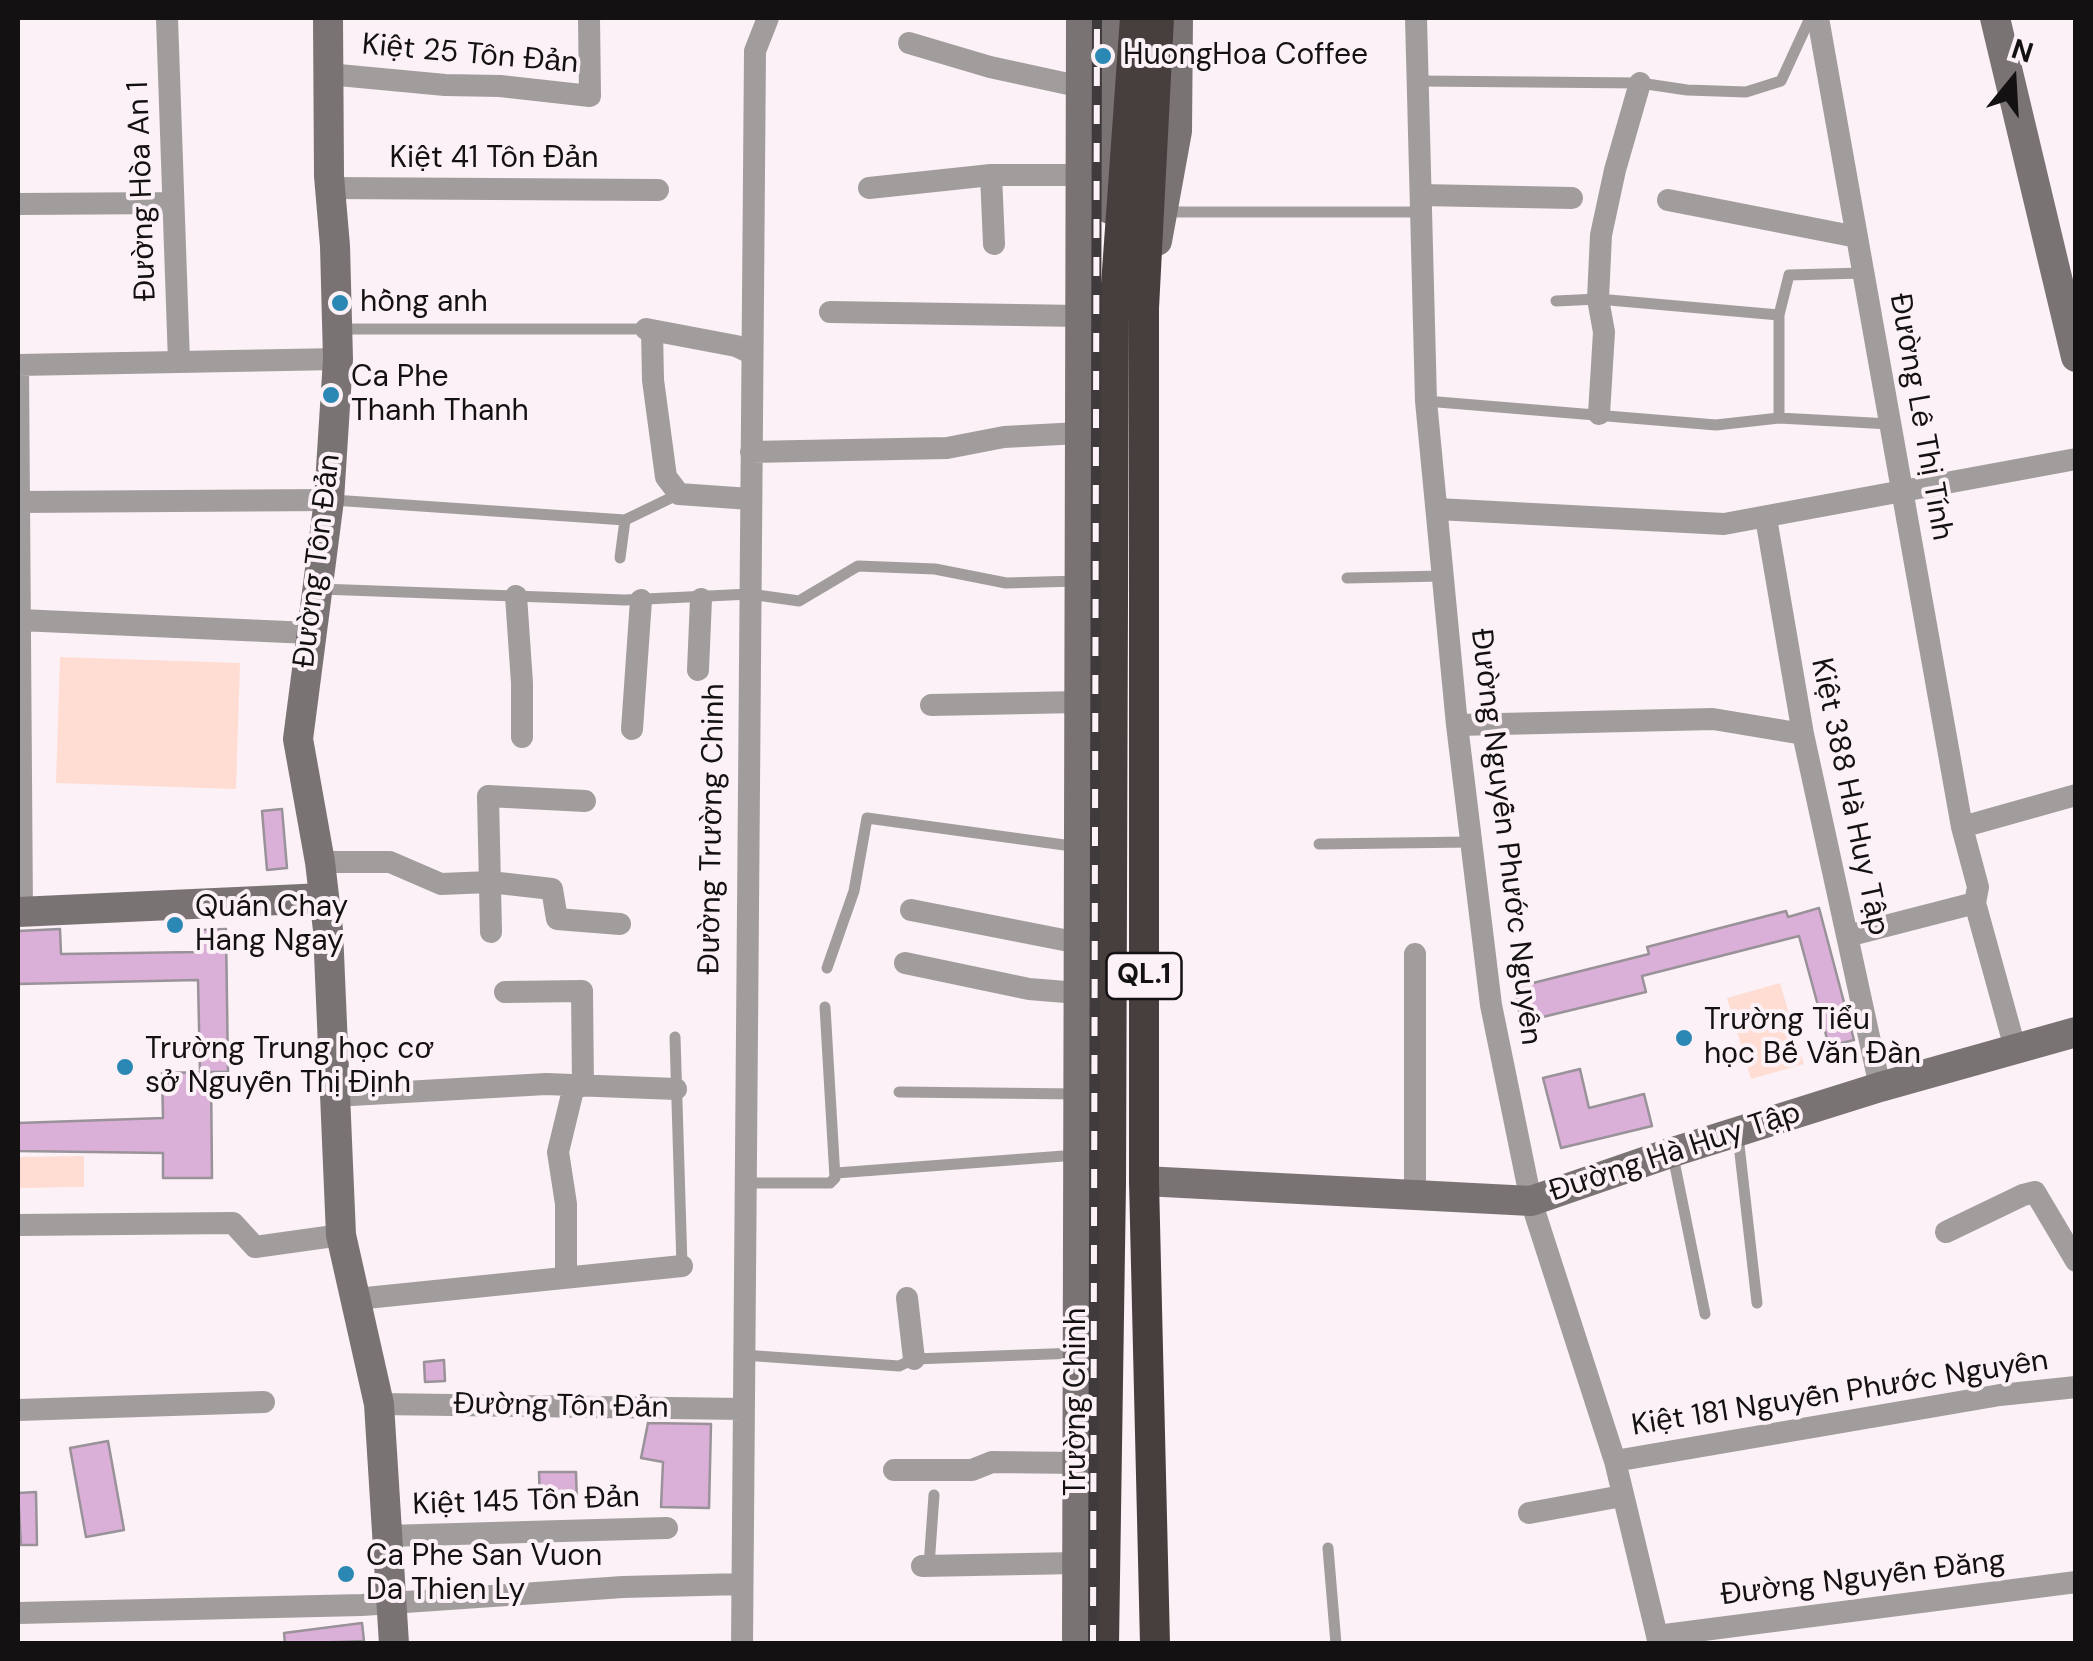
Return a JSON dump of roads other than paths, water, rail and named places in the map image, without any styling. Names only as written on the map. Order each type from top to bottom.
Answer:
[{"type":"highway","name":"QL.1","points":[[1134,18],[1144,89]]},
{"type":"highway","name":"QL.1","points":[[1104,1644],[1129,310],[1144,89],[1160,18]]},
{"type":"highway","name":"QL.1","points":[[1129,310],[1155,1644]]},
{"type":"street","name":"Đường Hòa An 1","points":[[167,18],[179,362]]},
{"type":"street","name":"Đường Tôn Đản","points":[[328,18],[330,188],[338,344],[328,500],[298,739],[324,898],[340,1235],[379,1404],[394,1644]]},
{"type":"street","name":"Kiệt 25 Tôn Đản","points":[[328,74],[590,96],[589,18]]},
{"type":"street","name":"Đường Trường Chinh","points":[[742,1644],[755,51],[768,18]]},
{"type":"street","points":[[1077,1158],[1081,18]]},
{"type":"street","points":[[1112,18],[1108,136],[1129,310]]},
{"type":"street","points":[[1129,310],[1163,212],[1177,131],[1178,18]]},
{"type":"street","name":"Đường Nguyễn Phước Nguyên","points":[[1416,18],[1426,401],[1456,724],[1492,1006],[1531,1201],[1615,1462],[1658,1640]]},
{"type":"street","name":"Đường Lê Thị Tính","points":[[1818,18],[1962,827],[1978,886],[1975,903],[2015,1048]]},
{"type":"street","points":[[1995,18],[2076,357]]},
{"type":"street","points":[[909,43],[990,67],[1082,87]]},
{"type":"street","points":[[1599,414],[1604,332],[1598,300],[1601,236],[1640,83]]},
{"type":"street","points":[[870,188],[990,176],[1081,175]]},
{"type":"street","points":[[990,176],[994,244]]},
{"type":"street","name":"Kiệt 41 Tôn Đản","points":[[330,188],[658,190]]},
{"type":"street","points":[[1421,203],[1572,198]]},
{"type":"street","points":[[1668,200],[1857,238]]},
{"type":"street","points":[[18,204],[172,203]]},
{"type":"street","points":[[830,312],[1080,316]]},
{"type":"street","points":[[750,499],[679,494],[666,478],[649,330],[736,346],[751,353]]},
{"type":"street","points":[[324,898],[20,912],[18,365],[179,362],[338,344]]},
{"type":"street","points":[[750,452],[947,448],[1004,437],[1079,432]]},
{"type":"street","points":[[1436,508],[1724,524],[2076,459]]},
{"type":"street","points":[[18,502],[328,500]]},
{"type":"street","name":"Kiệt 388 Hà Huy Tập","points":[[1766,518],[1803,734],[1880,1086]]},
{"type":"street","points":[[516,596],[522,737]]},
{"type":"street","points":[[698,670],[701,599]]},
{"type":"street","points":[[632,729],[640,600]]},
{"type":"street","points":[[20,620],[309,633]]},
{"type":"street","points":[[930,706],[1079,702]]},
{"type":"street","points":[[1456,724],[1713,719],[1803,734]]},
{"type":"street","points":[[1962,827],[2076,795]]},
{"type":"street","points":[[491,932],[488,796],[585,802]]},
{"type":"street","points":[[320,862],[390,862],[442,884],[490,882],[552,889],[557,918],[620,924]]},
{"type":"street","points":[[1847,936],[1975,903]]},
{"type":"street","points":[[911,910],[1078,943]]},
{"type":"street","points":[[1415,954],[1415,1196]]},
{"type":"street","points":[[906,963],[1030,989],[1078,993]]},
{"type":"street","points":[[506,992],[582,991],[578,1086],[558,1152],[566,1204],[566,1277]]},
{"type":"street","name":"Đường Hà Huy Tập","points":[[1144,1181],[1531,1201],[1880,1086],[2076,1032]]},
{"type":"street","points":[[334,1096],[546,1084],[676,1089]]},
{"type":"street","name":"Trường Chinh","points":[[1076,1644],[1077,1158]]},
{"type":"street","points":[[1946,1232],[2036,1192],[2076,1261]]},
{"type":"street","points":[[18,1226],[233,1223],[255,1246],[340,1235]]},
{"type":"street","points":[[356,1300],[682,1266]]},
{"type":"street","points":[[907,1298],[914,1359]]},
{"type":"street","name":"Kiệt 181 Nguyễn Phước Nguyên","points":[[1615,1462],[2000,1395],[2076,1386]]},
{"type":"street","points":[[18,1410],[264,1402]]},
{"type":"street","name":"Đường Tôn Đản","points":[[379,1404],[743,1410]]},
{"type":"street","points":[[894,1470],[972,1470],[992,1462],[1077,1463]]},
{"type":"street","points":[[1528,1513],[1622,1496]]},
{"type":"street","name":"Kiệt 145 Tôn Đản","points":[[387,1536],[667,1528]]},
{"type":"street","points":[[926,1566],[1077,1563]]},
{"type":"street","name":"Đường Nguyễn Đăng","points":[[1658,1640],[2076,1582]]},
{"type":"street","points":[[18,1612],[392,1604],[623,1587],[742,1584]]},
{"type":"lane","points":[[1420,81],[1640,83],[1746,92],[1781,81],[1810,18]]},
{"type":"lane","points":[[1163,212],[1421,203]]},
{"type":"lane","points":[[1779,418],[1779,315],[1789,276],[1863,273]]},
{"type":"lane","points":[[1556,301],[1598,300],[1779,315]]},
{"type":"lane","points":[[338,344],[649,330]]},
{"type":"lane","points":[[1426,401],[1716,424],[1779,418],[1890,424]]},
{"type":"lane","points":[[328,500],[625,520],[679,494]]},
{"type":"lane","points":[[620,558],[625,520]]},
{"type":"lane","points":[[316,589],[640,600],[750,594],[798,600],[858,566],[935,569],[1006,583],[1079,582]]},
{"type":"lane","points":[[1347,578],[1443,576]]},
{"type":"lane","points":[[826,968],[854,891],[867,818],[1079,847]]},
{"type":"lane","points":[[1319,844],[1471,842]]},
{"type":"lane","points":[[744,1183],[830,1183],[836,1173],[824,1007]]},
{"type":"lane","points":[[675,1037],[682,1266]]},
{"type":"lane","points":[[899,1092],[1077,1094]]},
{"type":"lane","points":[[1737,1132],[1757,1303]]},
{"type":"lane","points":[[1672,1152],[1705,1314]]},
{"type":"lane","points":[[836,1173],[1077,1158]]},
{"type":"lane","points":[[743,1355],[899,1366],[914,1359],[1077,1353]]},
{"type":"lane","points":[[926,1566],[934,1494]]},
{"type":"lane","points":[[1328,1548],[1336,1644]]},
{"type":"railway","points":[[1093,1644],[1097,18]]},
{"type":"place","name":"HuongHoa Coffee","points":[[1103,56]]},
{"type":"place","name":"hồng anh","points":[[340,303]]},
{"type":"place","name":"Ca Phe Thanh Thanh","points":[[331,395]]},
{"type":"place","name":"Quán Chay Hang Ngay","points":[[175,925]]},
{"type":"place","name":"Trường Tiểu học Bế Văn Đàn","points":[[1684,1038]]},
{"type":"place","name":"Trường Trung học cơ sở Nguyễn Thị Định","points":[[125,1067]]},
{"type":"place","name":"Ca Phe San Vuon Da Thien Ly","points":[[346,1574]]}]
